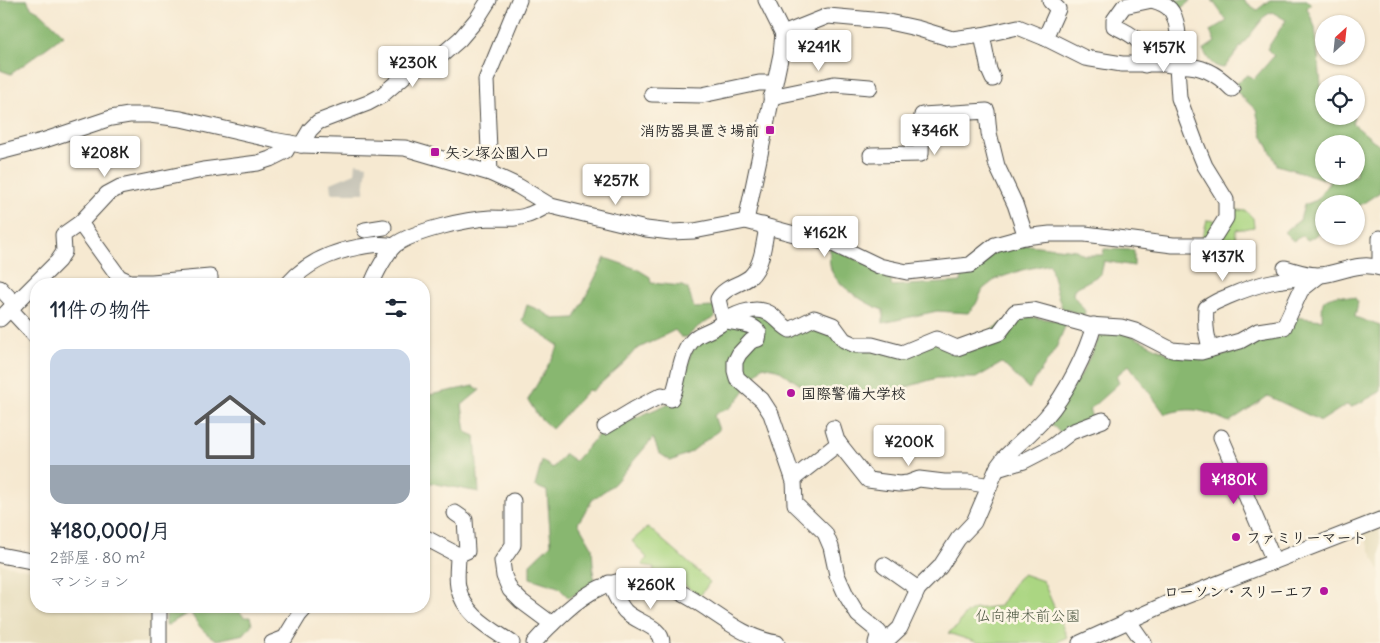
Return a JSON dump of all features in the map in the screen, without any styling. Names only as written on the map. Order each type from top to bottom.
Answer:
[{"type":"street","points":[[42,278],[58,262],[64,252],[63,235],[80,223],[107,194],[120,187],[203,170],[258,163],[286,151],[318,122],[368,103],[381,96],[411,70],[436,60],[460,39],[477,19],[489,0]]},
{"type":"street","points":[[490,173],[486,80],[519,0]]},
{"type":"street","points":[[746,221],[781,54],[783,34],[766,0]]},
{"type":"street","points":[[1045,38],[1058,9],[1050,0]]},
{"type":"street","points":[[0,152],[42,141],[111,118],[131,115],[150,115],[181,119],[295,144],[405,148],[490,173],[518,186],[549,205],[646,229],[671,232],[694,231],[746,221],[835,245],[879,266],[907,272],[970,265],[994,245],[1026,237],[1050,234],[1085,234],[1192,248],[1209,245],[1226,218],[1226,200],[1205,166],[1180,98],[1177,66],[1178,37],[1172,11],[1163,4],[1152,0],[1124,6],[1114,20],[1114,26],[1133,35],[1140,43],[1144,53],[1145,65]]},
{"type":"street","points":[[783,34],[828,16],[884,21],[914,27],[952,39],[1018,27],[1045,38],[1084,58],[1122,64],[1187,65],[1203,68],[1221,78],[1232,89]]},
{"type":"street","points":[[982,35],[989,70],[993,79]]},
{"type":"street","points":[[652,94],[702,95],[759,84],[772,90],[834,84],[870,87]]},
{"type":"street","points":[[871,155],[921,154],[922,116],[987,111],[989,133],[997,166],[1015,204],[1026,237]]},
{"type":"street","points":[[374,278],[394,246],[428,231],[489,218],[528,216],[549,205]]},
{"type":"street","points":[[80,223],[121,278]]},
{"type":"street","points":[[723,320],[718,299],[723,292],[750,276],[758,267],[766,233],[763,225]]},
{"type":"street","points":[[375,228],[377,244]]},
{"type":"street","points":[[1380,238],[1380,264]]},
{"type":"street","points":[[293,278],[326,255],[342,250],[377,244],[394,246]]},
{"type":"street","points":[[1211,349],[1206,327],[1206,308],[1241,290],[1276,281],[1293,280],[1354,266],[1380,268]]},
{"type":"street","points":[[1285,268],[1317,275]]},
{"type":"street","points":[[605,428],[662,395],[671,398],[685,352],[689,345],[700,333],[720,324],[723,320],[750,310],[770,313],[782,326],[790,330],[814,318],[833,325],[844,340],[855,345],[872,345],[902,352],[936,339],[957,348],[999,333],[1015,312],[1033,310],[1094,325],[1134,331],[1172,350],[1201,352],[1240,340],[1258,331],[1284,327],[1301,290],[1317,275]]},
{"type":"street","points":[[0,288],[8,311],[30,331]]},
{"type":"street","points":[[8,311],[30,289]]},
{"type":"street","points":[[723,320],[748,324],[756,328],[759,333],[758,339],[751,342],[739,354],[735,362],[737,378],[762,400],[771,414],[793,479],[795,504],[825,533],[831,547],[837,575],[846,595],[858,615],[879,632],[876,643]]},
{"type":"street","points":[[884,643],[900,628],[918,589],[940,567],[958,538],[974,522],[997,469],[1004,458],[1046,417],[1074,372],[1091,337],[1094,325]]},
{"type":"street","points":[[997,469],[1024,461],[1053,446],[1071,432],[1103,420]]},
{"type":"street","points":[[833,428],[840,443],[868,480],[899,484],[918,479],[968,482],[990,486]]},
{"type":"street","points":[[1221,437],[1274,561]]},
{"type":"street","points":[[793,479],[840,443]]},
{"type":"street","points":[[513,501],[513,545],[502,560],[504,576],[510,590],[521,601],[552,624]]},
{"type":"street","points":[[454,513],[465,520],[466,528],[467,551],[458,555]]},
{"type":"street","points":[[1080,643],[1168,602],[1380,520]]},
{"type":"street","points":[[430,541],[458,555]]},
{"type":"street","points":[[0,555],[30,561]]},
{"type":"street","points":[[458,555],[458,587],[469,611],[512,643]]},
{"type":"street","points":[[884,565],[918,589]]},
{"type":"street","points":[[534,643],[580,598],[609,583],[628,579],[667,585],[691,598],[741,631],[759,639],[777,643]]},
{"type":"street","points":[[609,583],[623,609],[634,619],[657,630],[662,637],[662,643]]},
{"type":"street","points":[[159,613],[159,643]]},
{"type":"street","points":[[280,641],[302,613]]},
{"type":"street","points":[[1128,620],[1144,643]]},
{"type":"shaded area","points":[[356,163],[367,165],[364,193],[332,193],[331,183],[355,173]]},
{"type":"shaded area","points":[[1380,523],[1380,572],[1361,531]]},
{"type":"shaded area","points":[[0,564],[30,570],[30,613],[151,613],[152,643],[0,643]]},
{"type":"green space","points":[[0,0],[27,0],[31,7],[40,12],[64,35],[11,74],[0,70]]},
{"type":"green space","points":[[1162,0],[1192,0],[1178,10]]},
{"type":"green space","points":[[1212,0],[1243,0],[1257,10],[1270,0],[1307,0],[1311,4],[1307,8],[1315,27],[1315,65],[1319,65],[1320,75],[1315,75],[1315,125],[1354,125],[1380,146],[1380,192],[1365,202],[1365,195],[1320,195],[1327,185],[1365,185],[1365,135],[1315,135],[1315,176],[1277,165],[1262,134],[1256,110],[1236,91],[1236,84],[1247,75],[1254,79],[1274,56],[1267,49],[1286,20],[1272,12],[1265,16],[1224,68],[1214,65],[1203,50],[1215,42],[1210,31],[1227,21]]},
{"type":"green space","points":[[1315,201],[1315,236],[1308,240],[1302,236],[1293,241],[1284,232],[1300,220],[1304,205]]},
{"type":"green space","points":[[1229,209],[1246,211],[1253,218],[1254,227],[1236,230],[1235,244],[1229,246],[1221,253],[1212,245],[1201,242],[1207,220],[1227,222]]},
{"type":"green space","points":[[1028,245],[1076,250],[1084,255],[1103,255],[1104,249],[1134,250],[1134,266],[1104,261],[1101,274],[1074,289],[1073,295],[1085,311],[1084,316],[1062,308],[1050,264],[1022,270],[996,279],[983,289],[976,304],[968,313],[937,311],[883,323],[883,310],[862,300],[847,289],[836,278],[830,266],[830,248],[892,275],[891,286],[961,282],[962,271],[998,248],[1015,248]]},
{"type":"green space","points":[[605,258],[637,269],[650,277],[651,283],[682,286],[688,289],[694,308],[714,307],[715,317],[699,326],[687,337],[681,337],[675,330],[635,350],[625,362],[592,391],[588,390],[552,429],[538,416],[528,400],[559,346],[522,321],[527,305],[542,311],[554,319],[575,318]]},
{"type":"green space","points":[[1339,295],[1355,298],[1358,302],[1355,317],[1380,326],[1380,392],[1352,407],[1346,405],[1321,421],[1268,396],[1229,422],[1198,410],[1183,410],[1165,414],[1129,365],[1116,376],[1119,383],[1089,410],[1093,419],[1062,435],[1048,420],[1080,377],[1102,331],[1122,331],[1171,355],[1213,359],[1289,330],[1294,317],[1322,320],[1323,302],[1328,298]]},
{"type":"green space","points":[[749,313],[768,316],[779,329],[815,322],[881,350],[936,342],[957,350],[1017,315],[1067,322],[1056,348],[1029,389],[1002,363],[976,378],[937,378],[896,390],[850,395],[802,386],[777,369],[763,366],[731,407],[714,416],[719,430],[691,452],[671,461],[659,453],[653,438],[614,484],[593,499],[578,523],[592,547],[594,583],[569,598],[558,587],[530,578],[530,564],[551,544],[547,491],[535,486],[542,461],[553,468],[565,454],[575,461],[600,433],[677,400],[691,353],[702,338]]},
{"type":"green space","points":[[474,386],[480,390],[462,405],[466,432],[475,436],[479,492],[430,483],[430,395]]},
{"type":"green space","points":[[648,527],[710,582],[700,596],[680,582],[653,575],[654,567],[642,565],[647,558],[632,541]]},
{"type":"green space","name":"仏向神木前公園","points":[[1023,574],[1043,581],[1067,637],[1055,643],[979,643],[948,633],[958,626],[964,615],[975,609],[1000,606],[1017,579]]},
{"type":"green space","points":[[166,613],[188,613],[166,626]]},
{"type":"green space","points":[[191,613],[241,613],[244,617],[250,617],[252,624],[244,634],[217,640],[208,635]]},
{"type":"place","name":"消防器具置き場前","points":[[770,130]]},
{"type":"place","name":"矢シ塚公園入口","points":[[435,152]]},
{"type":"place","name":"国際警備大学校","points":[[791,393]]},
{"type":"place","name":"ファミリーマート","points":[[1236,537]]},
{"type":"place","name":"ローソン・スリーエフ","points":[[1324,591]]}]
